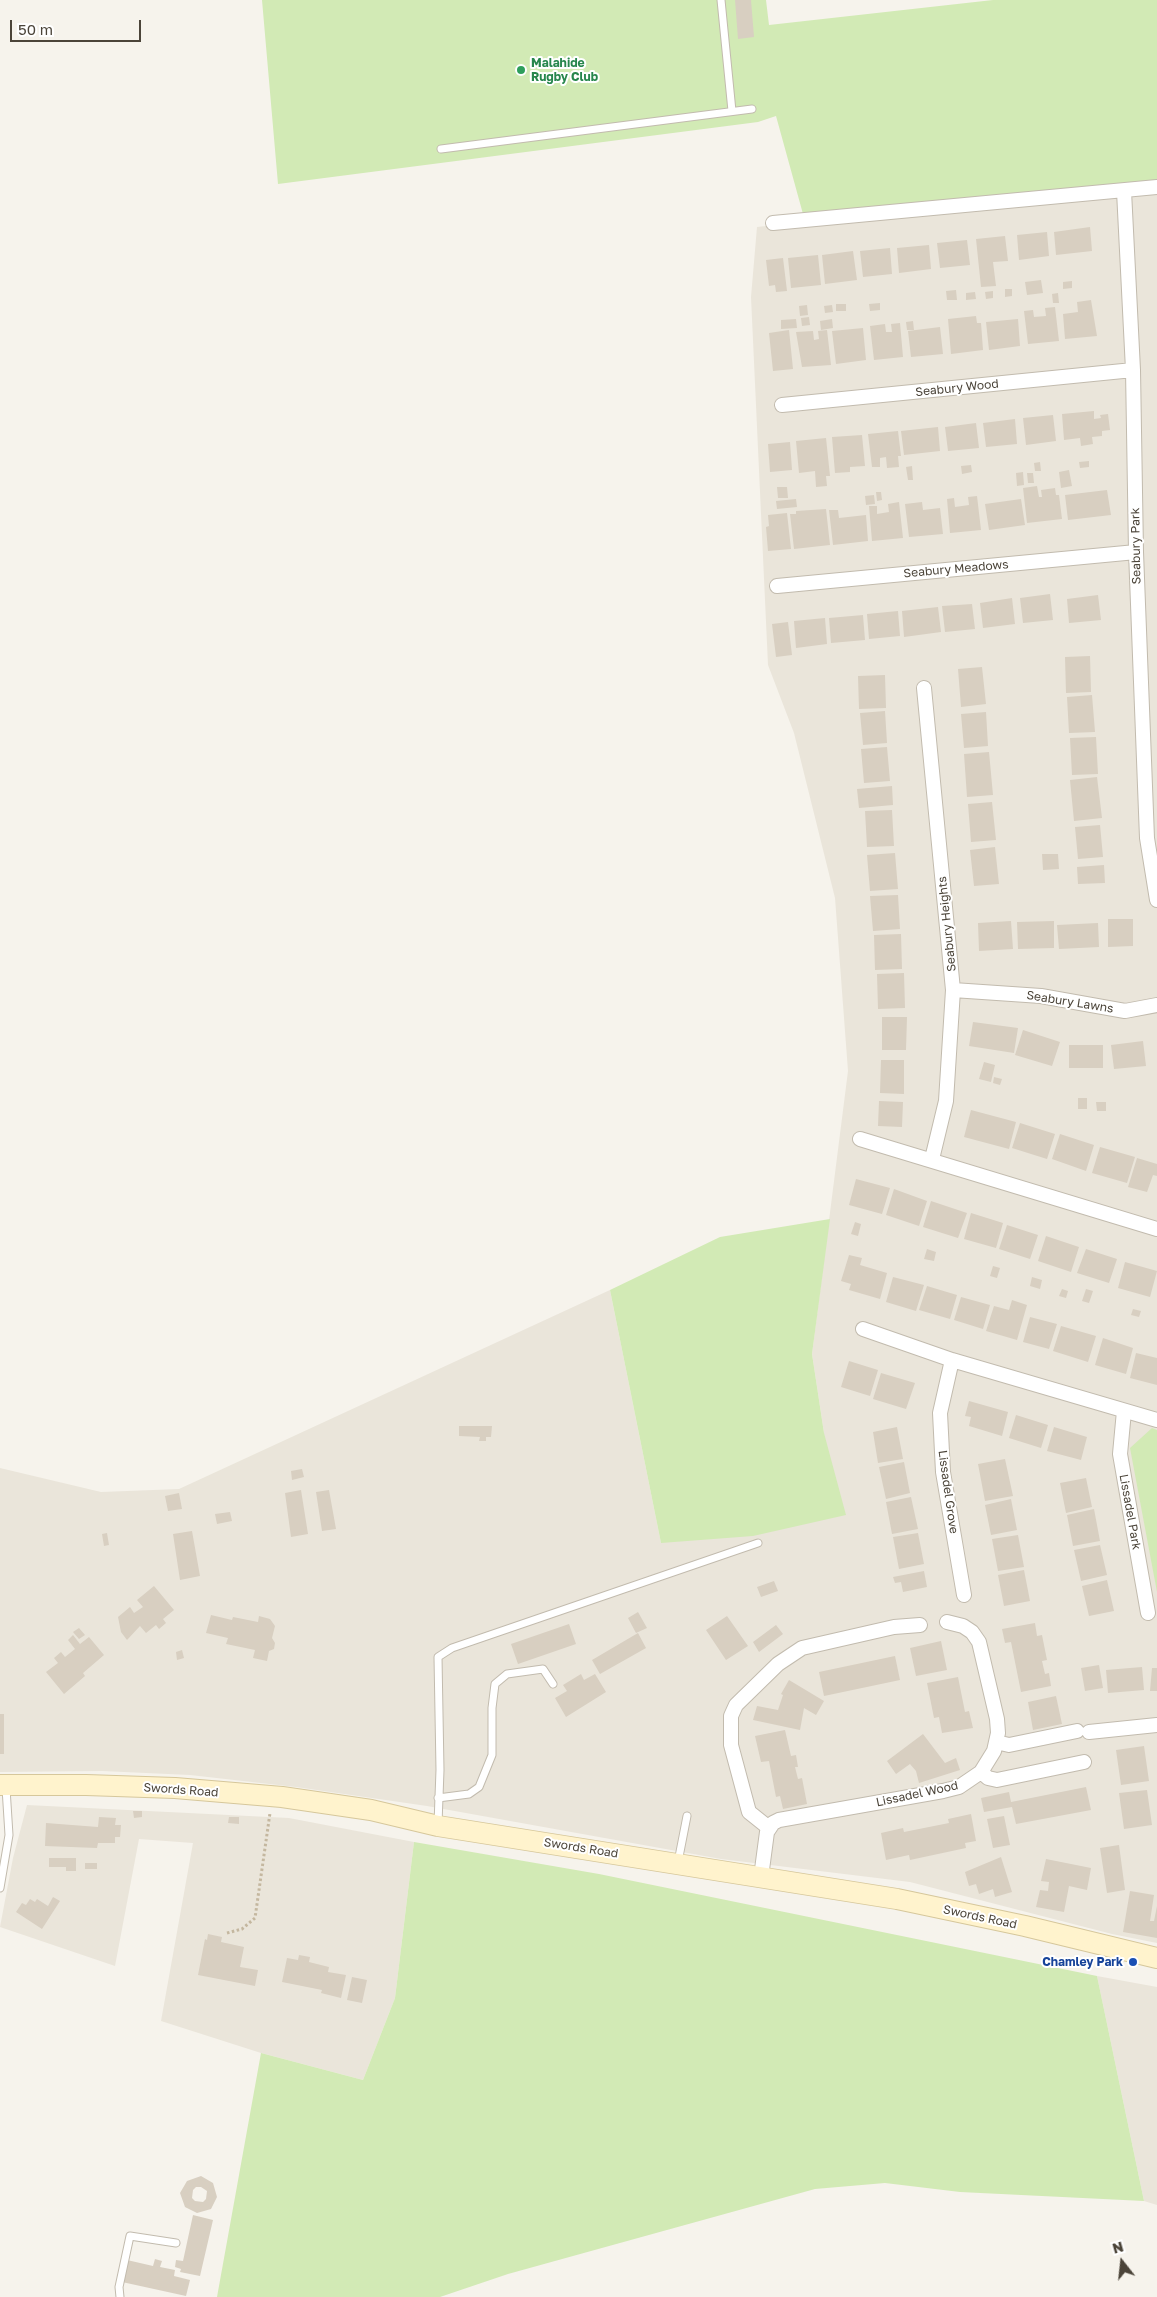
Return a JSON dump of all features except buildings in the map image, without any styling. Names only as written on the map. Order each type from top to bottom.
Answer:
[{"type":"main road","name":"Swords Road","points":[[3,1785],[175,1788],[282,1797],[371,1810],[438,1826],[897,1899],[1157,1958]]},
{"type":"street","points":[[773,223],[1157,188]]},
{"type":"street","name":"Seabury Park","points":[[1124,191],[1133,370],[1136,552],[1157,900]]},
{"type":"street","name":"Seabury Wood","points":[[782,405],[1133,370]]},
{"type":"street","name":"Seabury Meadows","points":[[777,586],[1136,552]]},
{"type":"street","name":"Seabury Heights","points":[[924,688],[953,990],[946,1102],[932,1159]]},
{"type":"street","name":"Seabury Lawns","points":[[953,990],[1041,996],[1125,1011],[1157,1005]]},
{"type":"street","points":[[860,1139],[932,1159],[1157,1229]]},
{"type":"street","points":[[863,1329],[952,1360],[1157,1420]]},
{"type":"street","name":"Lissadel Grove","points":[[952,1360],[940,1413],[943,1472],[964,1595]]},
{"type":"street","name":"Lissadel Park","points":[[1124,1411],[1120,1454],[1148,1613]]},
{"type":"street","name":"Lissadel Wood","points":[[768,1828],[779,1820],[959,1787],[981,1772],[994,1751],[997,1719],[979,1642],[972,1632],[963,1626],[947,1622]]},
{"type":"street","points":[[761,1877],[768,1828],[749,1812],[731,1745],[731,1716],[736,1705],[778,1664],[802,1648],[894,1627],[920,1625]]},
{"type":"street","points":[[996,1742],[1009,1745],[1083,1731],[1157,1725]]},
{"type":"street","points":[[981,1772],[988,1778],[996,1780],[1084,1762]]},
{"type":"lane","points":[[721,0],[732,111]]},
{"type":"lane","points":[[441,149],[752,109]]},
{"type":"lane","points":[[438,1826],[438,1657],[452,1648],[758,1543]]},
{"type":"lane","points":[[438,1798],[469,1794],[480,1788],[492,1755],[492,1708],[495,1684],[508,1674],[543,1670],[553,1684]]},
{"type":"lane","points":[[0,1888],[9,1835],[3,1785]]},
{"type":"lane","points":[[677,1864],[687,1816]]},
{"type":"lane","points":[[120,2297],[119,2287],[130,2236],[176,2243]]},
{"type":"path","points":[[227,1932],[242,1929],[255,1918],[270,1810]]},
{"type":"shaded area","points":[[1157,184],[1157,1943],[1112,1934],[910,1882],[721,1859],[427,1806],[296,1787],[190,1775],[102,1771],[0,1772],[0,1468],[101,1492],[179,1489],[610,1290],[661,1543],[824,1433],[812,1354],[848,1071],[835,898],[794,733],[768,665],[751,297],[757,227]]},
{"type":"shaded area","points":[[27,1805],[289,1818],[414,1842],[395,1998],[363,2080],[261,2053],[161,2021],[193,1843],[139,1839],[115,1966],[0,1927],[13,1858]]},
{"type":"shaded area","points":[[1097,1976],[1157,1987],[1157,2205],[1144,2201]]},
{"type":"green space","points":[[262,0],[766,0],[769,25],[993,0],[1157,0],[1157,182],[803,214],[776,116],[758,122],[278,184]]},
{"type":"green space","points":[[830,1219],[812,1354],[824,1433],[846,1515],[753,1536],[661,1543],[610,1290],[720,1237]]},
{"type":"green space","points":[[1152,1428],[1157,1430],[1157,1592],[1130,1448]]},
{"type":"green space","points":[[414,1842],[599,1874],[1097,1976],[1144,2201],[960,2192],[885,2183],[815,2189],[508,2274],[440,2297],[217,2297],[261,2053],[363,2080],[395,1998]]},
{"type":"place","name":"Malahide Rugby Club","points":[[521,70]]},
{"type":"place","name":"Chamley Park","points":[[1133,1962]]}]
